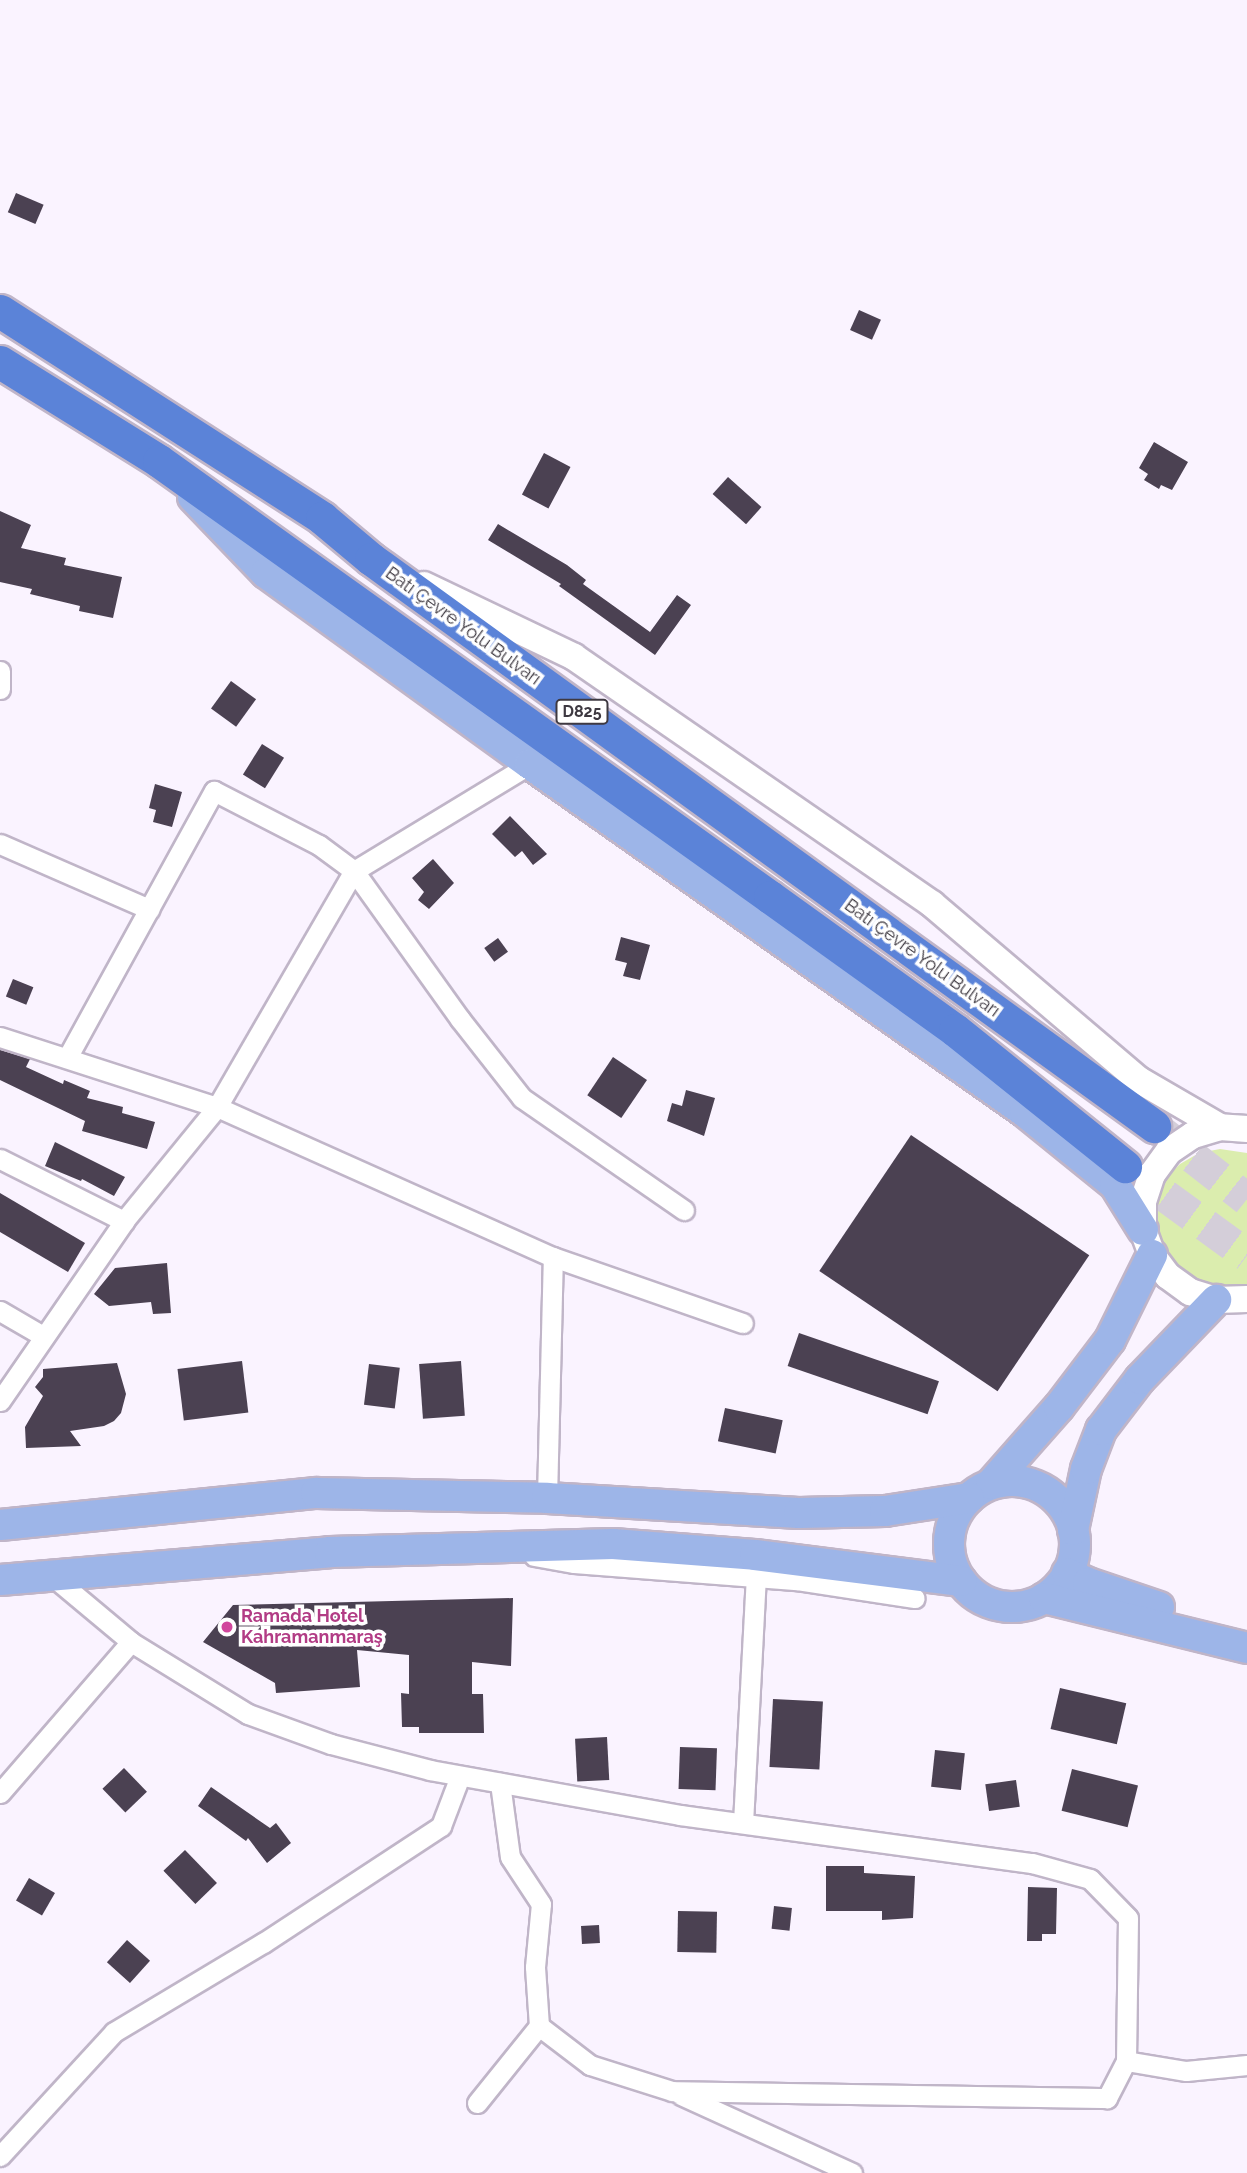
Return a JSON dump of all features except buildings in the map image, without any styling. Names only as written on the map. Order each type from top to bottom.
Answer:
[{"type":"highway","name":"Batı Çevre Yolu Bulvarı","points":[[0,311],[322,518],[371,559],[1154,1126]]},
{"type":"highway","name":"D825","points":[[0,362],[159,461],[955,1030],[1125,1167]]},
{"type":"main road","points":[[159,461],[266,573],[530,764],[1025,1112],[1115,1185],[1168,1276],[1190,1292],[1238,1300]]},
{"type":"main road","points":[[371,559],[574,657],[932,904],[1139,1080],[1220,1127]]},
{"type":"main road","points":[[1238,1300],[1140,1379],[1101,1430],[1086,1469],[1073,1530],[1073,1556],[1067,1573],[1044,1598],[1032,1603],[1006,1606],[981,1598],[961,1581],[950,1558],[948,1545],[954,1519],[1059,1407],[1110,1340],[1148,1242],[1143,1201],[1152,1174],[1169,1151],[1193,1135],[1220,1127],[1247,1129]]},
{"type":"main road","points":[[0,1525],[316,1493],[547,1498],[799,1513],[885,1511],[1017,1481],[1042,1489],[1062,1506],[1073,1530]]},
{"type":"main road","points":[[0,1580],[330,1552],[626,1545],[755,1555],[961,1581]]},
{"type":"main road","points":[[1067,1573],[1128,1598],[1247,1633]]},
{"type":"main road","points":[[1044,1598],[1247,1648]]},
{"type":"street","points":[[0,671],[0,689]]},
{"type":"street","points":[[0,1401],[124,1221],[217,1107],[354,871],[530,764]]},
{"type":"street","points":[[67,1058],[214,790],[319,845],[354,871],[460,1019],[522,1098],[684,1210]]},
{"type":"street","points":[[0,844],[149,909]]},
{"type":"street","points":[[0,1037],[217,1107],[553,1257],[743,1323]]},
{"type":"street","points":[[0,1159],[124,1221]]},
{"type":"street","points":[[547,1498],[553,1257]]},
{"type":"street","points":[[0,1311],[43,1336]]},
{"type":"street","points":[[489,1548],[573,1563],[756,1577],[915,1598]]},
{"type":"street","points":[[51,1575],[131,1642],[248,1714],[331,1744],[460,1776],[500,1783],[743,1823],[1032,1863],[1090,1879],[1128,1918],[1126,2061],[1107,2098],[672,2091]]},
{"type":"street","points":[[743,1823],[756,1577]]},
{"type":"street","points":[[0,1793],[131,1642]]},
{"type":"street","points":[[0,2156],[114,2032],[263,1942],[441,1826],[460,1776]]},
{"type":"street","points":[[477,2103],[540,2026],[535,1967],[541,1904],[510,1857],[500,1783]]},
{"type":"street","points":[[540,2026],[590,2065],[672,2091],[852,2173]]},
{"type":"street","points":[[1126,2061],[1186,2071],[1247,2065]]},
{"type":"green space","points":[[1220,1149],[1247,1153],[1247,1284],[1228,1288],[1204,1286],[1182,1275],[1167,1260],[1153,1220],[1156,1199],[1165,1179],[1180,1164],[1199,1153]]},
{"type":"tunnel","points":[[1154,1126],[1247,1199]]},
{"type":"tunnel","points":[[1125,1166],[1247,1255]]},
{"type":"place","name":"Ramada Hotel Kahramanmaraş","points":[[227,1627]]}]
